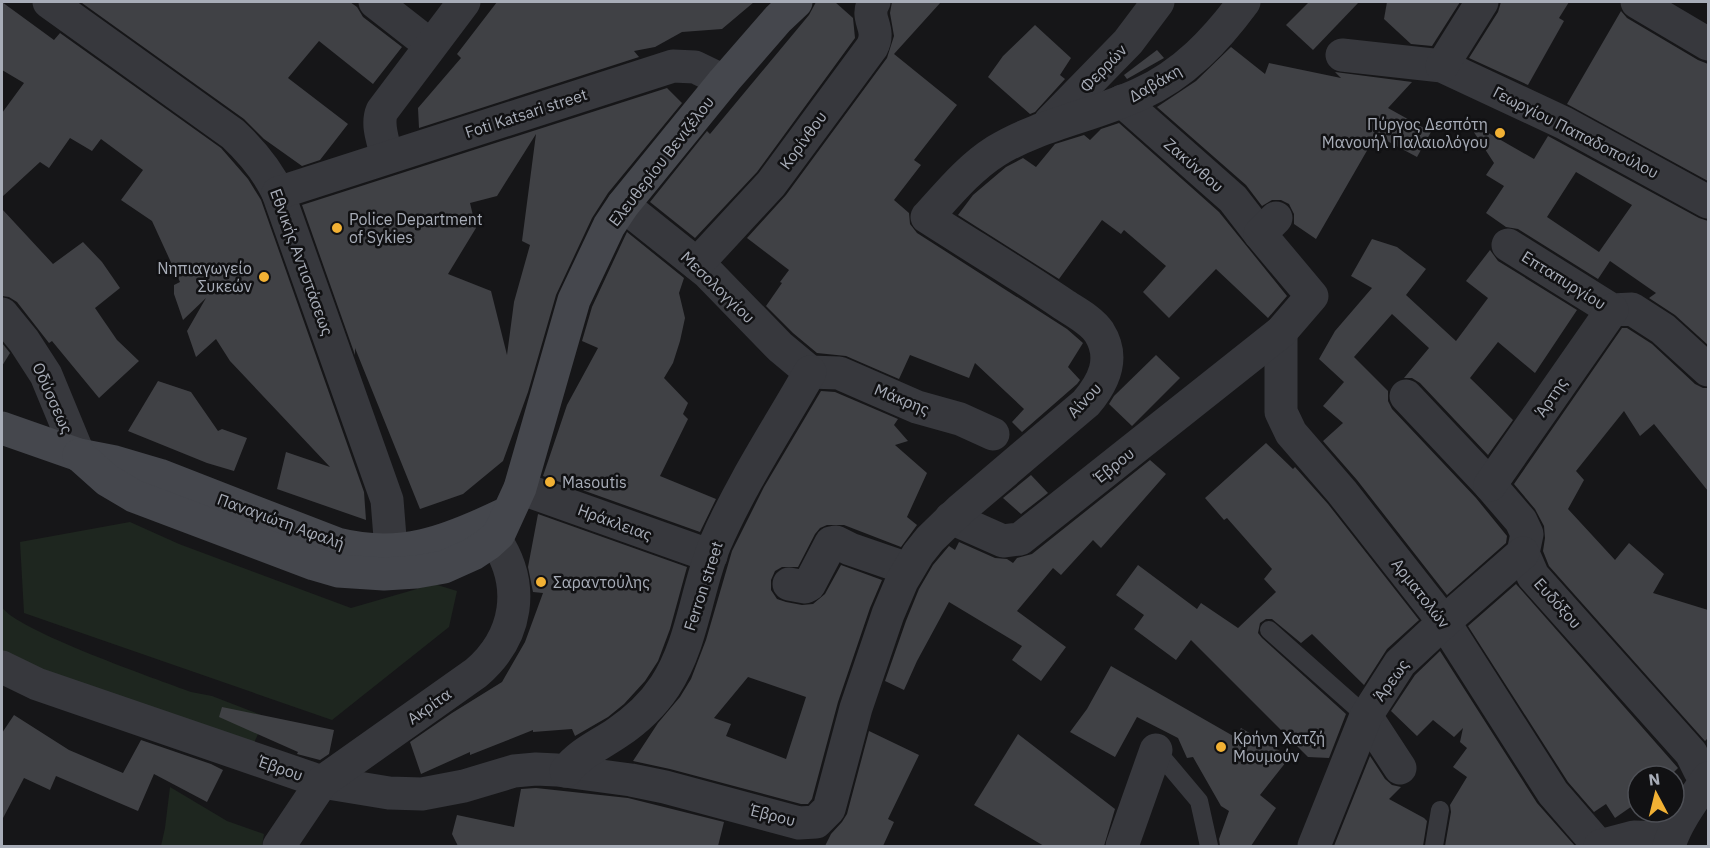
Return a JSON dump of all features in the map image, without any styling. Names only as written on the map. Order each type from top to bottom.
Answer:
[{"type":"street","name":"Εθνικής Αντιστάσεως","points":[[49,2],[232,134],[257,158],[278,193],[387,500],[391,550]]},
{"type":"street","points":[[387,157],[380,128],[380,114],[464,2]]},
{"type":"street","name":"Ελευθερίου Βενιζέλου","points":[[507,513],[574,300],[609,226],[623,205],[724,81],[796,2]]},
{"type":"street","name":"Κορίνθου","points":[[696,264],[771,184],[872,48],[877,34],[870,14],[874,2]]},
{"type":"street","name":"Φερρών","points":[[1042,130],[1128,42],[1158,2]]},
{"type":"street","name":"Δαβάκη","points":[[1042,130],[1155,87],[1184,68],[1208,45],[1244,2]]},
{"type":"street","points":[[1442,66],[1482,2]]},
{"type":"street","points":[[1637,2],[1708,44]]},
{"type":"street","points":[[393,7],[430,45]]},
{"type":"street","name":"Γεωργίου Παπαδοπούλου","points":[[1342,55],[1442,66],[1564,123],[1708,202]]},
{"type":"street","name":"Foti Katsari street","points":[[278,193],[673,66],[695,67],[724,81]]},
{"type":"street","name":"Ζακύνθου","points":[[1122,101],[1233,199],[1268,226],[1312,296]]},
{"type":"street","name":"Αίνου","points":[[951,518],[1086,403],[1102,381],[1106,371],[1107,361],[1101,335],[1088,321],[927,217],[985,158],[1011,143],[1042,130]]},
{"type":"street","name":"Μεσολογγίου","points":[[623,205],[716,280],[780,347],[810,372]]},
{"type":"street","name":"Επταπυργίου","points":[[1508,244],[1612,310],[1632,309],[1663,329],[1708,370]]},
{"type":"street","name":"Έβρου","points":[[2,668],[37,684],[322,782],[389,793],[422,795],[464,786],[514,771],[536,769],[566,771],[652,784],[799,823],[812,823],[826,813],[830,805],[866,677],[892,604],[908,569],[924,546],[951,518],[1003,541],[1020,538],[1281,332],[1312,296]]},
{"type":"street","name":"Άρτης","points":[[1491,485],[1612,310]]},
{"type":"street","name":"Οδύσσεως","points":[[2,314],[24,341],[46,375],[79,455]]},
{"type":"street","name":"Αρματολών","points":[[1281,332],[1281,404],[1287,426],[1444,622],[1553,794],[1599,846]]},
{"type":"street","name":"Μάκρης","points":[[810,372],[839,373],[917,407],[960,419],[993,434]]},
{"type":"street","name":"Ferron street","points":[[566,771],[582,754],[630,724],[665,687],[683,647],[711,556],[740,493],[810,372]]},
{"type":"street","name":"Ευδόξου","points":[[1406,396],[1491,485],[1525,527],[1527,541],[1523,553],[1533,576],[1691,753],[1700,771],[1708,776]]},
{"type":"street","name":"Παναγιώτη Αφαλή","points":[[5,428],[79,455],[116,462],[159,475],[337,544],[364,549],[391,550],[440,542],[507,513]]},
{"type":"street","name":"Παναγιώτη Αφαλή","points":[[79,455],[107,480],[150,503],[338,571],[384,574],[437,569],[460,561],[507,513]]},
{"type":"street","name":"Ηράκλειας","points":[[507,513],[711,556]]},
{"type":"street","name":"Ακρίτα","points":[[279,846],[322,782],[476,673],[494,654],[505,635],[511,617],[515,591],[510,567],[507,513]]},
{"type":"street","points":[[789,584],[809,585],[831,543],[842,544],[850,549],[908,569]]},
{"type":"street","name":"Άρεως","points":[[1314,846],[1366,716],[1400,663],[1523,553]]},
{"type":"street","points":[[1366,716],[1400,768]]},
{"type":"street","points":[[1122,846],[1156,750]]},
{"type":"street","points":[[1599,846],[1634,837],[1670,842],[1708,776]]},
{"type":"lane","points":[[1269,630],[1366,716]]},
{"type":"lane","points":[[1156,750],[1199,801],[1209,846]]},
{"type":"lane","points":[[1434,846],[1440,810]]},
{"type":"shaded area","points":[[130,522],[179,544],[351,608],[434,584],[457,591],[449,627],[332,720],[24,613],[20,542]]},
{"type":"shaded area","points":[[2,607],[13,617],[33,628],[89,654],[266,717],[252,747],[2,654]]},
{"type":"shaded area","points":[[170,787],[227,821],[264,834],[262,846],[161,846]]},
{"type":"building","points":[[2,2],[54,40],[60,33],[221,148],[248,179],[261,200],[364,492],[366,520],[277,489],[286,452],[330,467],[230,361],[216,339],[196,357],[187,331],[206,298],[183,320],[174,294],[174,285],[180,282],[152,221],[121,200],[143,170],[101,139],[92,151],[70,138],[49,168],[40,162],[2,197],[2,113],[24,83],[2,70]]},
{"type":"building","points":[[83,2],[350,2],[357,7],[363,17],[402,47],[373,84],[319,41],[288,78],[348,124],[320,160],[302,166],[264,139],[244,119]]},
{"type":"building","points":[[497,2],[754,2],[722,29],[682,32],[655,47],[634,51],[639,57],[419,128],[418,108],[461,58],[457,54]]},
{"type":"building","points":[[816,2],[835,2],[853,18],[855,38],[757,172],[695,238],[650,202],[707,131],[710,134],[809,15]]},
{"type":"building","points":[[892,2],[941,2],[894,54],[957,105],[914,160],[921,165],[894,200],[909,213],[910,224],[917,233],[1067,329],[1083,343],[1068,367],[1080,380],[1022,432],[1012,422],[1024,409],[975,363],[969,378],[910,355],[899,379],[846,356],[817,353],[766,306],[789,270],[747,238],[786,195],[887,58],[894,36],[890,13]]},
{"type":"building","points":[[1309,2],[1359,2],[1313,50],[1286,25]]},
{"type":"building","points":[[1387,2],[1460,2],[1432,46],[1411,44],[1384,19]]},
{"type":"building","points":[[1501,2],[1569,2],[1559,18],[1564,21],[1528,85],[1469,58],[1498,12]]},
{"type":"building","points":[[1621,11],[1627,18],[1708,64],[1708,181],[1567,104]]},
{"type":"building","points":[[1035,25],[1071,58],[1060,75],[1065,79],[1035,112],[1030,114],[988,77],[1003,56]]},
{"type":"building","points":[[1231,47],[1265,74],[1269,63],[1341,78],[1335,72],[1412,82],[1388,108],[1431,132],[1417,157],[1376,135],[1316,239],[1294,224],[1294,214],[1289,204],[1281,200],[1272,200],[1262,206],[1246,185],[1157,107],[1196,81]]},
{"type":"building","points":[[1157,50],[1164,58],[1127,79],[1124,75]]},
{"type":"building","points":[[667,88],[682,103],[608,193],[592,218],[556,295],[528,392],[503,461],[463,494],[420,509],[355,348],[355,355],[302,205]],"holes":[[[536,134],[522,241],[530,245],[514,302],[507,355],[491,291],[448,274],[476,228],[470,203],[497,196]]]},
{"type":"building","points":[[1466,120],[1534,159],[1548,136],[1708,221],[1708,345],[1675,315],[1649,298],[1656,293],[1610,261],[1598,279],[1518,229],[1506,227],[1486,213],[1504,186],[1486,175],[1494,163]],"holes":[[[1576,172],[1632,205],[1599,252],[1547,217]]]},
{"type":"building","points":[[1119,123],[1219,212],[1287,296],[1268,318],[1216,269],[1169,318],[1143,292],[1166,266],[1124,230],[1121,234],[1102,220],[1059,279],[958,215],[973,195],[1006,167],[1023,158],[1036,167],[1055,144],[1084,135],[1090,140],[1101,129]]},
{"type":"building","points":[[2,209],[53,264],[83,242],[102,262],[120,288],[95,308],[117,340],[139,361],[99,398],[52,341],[49,343],[17,302],[2,296]]},
{"type":"building","points":[[627,232],[684,278],[679,293],[685,318],[673,363],[664,378],[688,403],[683,414],[688,419],[660,476],[716,499],[700,532],[543,476],[567,405],[598,348],[582,341],[592,307]]},
{"type":"building","points":[[1372,239],[1397,247],[1426,269],[1406,295],[1456,341],[1488,298],[1466,281],[1490,250],[1498,261],[1577,310],[1535,373],[1498,342],[1470,378],[1513,420],[1488,455],[1420,383],[1412,378],[1404,378],[1429,348],[1392,314],[1354,357],[1388,391],[1388,401],[1392,409],[1476,498],[1507,536],[1506,543],[1447,595],[1357,480],[1323,441],[1343,423],[1323,406],[1344,382],[1319,359],[1335,331],[1372,288],[1351,276]]},
{"type":"building","points":[[1622,328],[1627,328],[1652,344],[1695,384],[1708,388],[1708,491],[1654,424],[1640,436],[1624,411],[1576,471],[1584,480],[1568,509],[1615,560],[1629,543],[1664,574],[1653,593],[1708,610],[1708,738],[1705,741],[1549,566],[1543,551],[1544,526],[1535,509],[1514,484]]},
{"type":"building","points":[[2,343],[10,353],[2,366]]},
{"type":"building","points":[[1156,355],[1180,378],[1132,426],[1109,404],[1114,396]]},
{"type":"building","points":[[158,381],[191,392],[218,431],[222,429],[247,438],[234,471],[207,463],[128,431]]},
{"type":"building","points":[[821,391],[835,392],[898,419],[894,425],[908,441],[895,445],[927,473],[907,517],[917,525],[901,547],[844,525],[827,525],[815,534],[798,567],[782,567],[775,571],[771,580],[771,590],[777,599],[802,605],[813,604],[825,594],[841,565],[882,580],[838,702],[812,799],[808,804],[633,761],[691,679],[706,640],[732,551],[764,487]],"holes":[[[748,677],[806,697],[786,759],[726,736],[731,724],[714,718]]]},
{"type":"building","points":[[1266,443],[1293,469],[1295,467],[1328,504],[1419,620],[1387,649],[1364,685],[1312,634],[1301,643],[1272,619],[1266,619],[1260,623],[1258,633],[1262,638],[1346,714],[1329,758],[1308,757],[1191,640],[1176,660],[1134,629],[1144,615],[1116,595],[1138,565],[1197,609],[1201,603],[1238,628],[1276,592],[1264,579],[1272,569],[1227,518],[1224,520],[1205,498]]},
{"type":"building","points":[[1150,460],[1166,474],[1101,548],[1093,540],[1061,575],[1053,568],[1017,611],[1066,647],[1041,681],[1012,660],[1022,646],[949,602],[904,690],[885,681],[919,589],[933,565],[949,546],[955,550],[959,542],[995,558],[1007,559],[1013,563],[1017,558],[1032,554]]},
{"type":"building","points":[[1031,475],[1048,493],[1021,514],[1003,498]]},
{"type":"building","points":[[538,514],[687,567],[670,629],[658,661],[645,681],[624,704],[608,717],[575,736],[572,729],[533,732],[533,730],[470,755],[470,752],[421,774],[410,742],[502,682],[525,642],[543,593],[533,592],[528,567]]},
{"type":"building","points":[[1516,584],[1674,764],[1626,764],[1626,810],[1615,818],[1606,804],[1594,812],[1568,782],[1468,626]]},
{"type":"building","points":[[1440,651],[1537,803],[1575,846],[1445,846],[1451,812],[1450,805],[1467,777],[1453,767],[1467,748],[1460,742],[1463,728],[1454,737],[1433,720],[1417,736],[1391,711],[1415,675]]},
{"type":"building","points":[[1111,666],[1235,737],[1241,728],[1290,757],[1260,795],[1276,808],[1251,846],[1220,846],[1219,839],[1229,811],[1221,806],[1193,757],[1187,758],[1178,738],[1137,717],[1115,757],[1070,732],[1087,709]]},
{"type":"building","points":[[222,707],[334,730],[329,754],[320,760],[297,754],[298,752],[219,717]]},
{"type":"building","points":[[14,715],[69,750],[123,773],[141,740],[223,770],[207,802],[154,774],[138,811],[56,776],[50,790],[24,778],[2,820],[2,733]]},
{"type":"building","points":[[869,731],[919,755],[888,819],[894,822],[883,846],[825,846],[831,834],[847,814]]},
{"type":"building","points":[[1018,734],[1115,809],[1104,846],[1044,846],[974,805]]},
{"type":"building","points":[[1370,756],[1385,779],[1392,785],[1401,787],[1389,799],[1427,821],[1423,846],[1334,846]]},
{"type":"building","points":[[536,788],[628,798],[724,822],[718,846],[458,846],[452,834],[457,815],[514,827],[521,789]]},
{"type":"place","name":"Πύργος Δεσπότη Μανουήλ Παλαιολόγου","points":[[1500,133]]},
{"type":"place","name":"Police Department of Sykies","points":[[337,228]]},
{"type":"place","name":"Νηπιαγωγείο Συκεών","points":[[264,277]]},
{"type":"place","name":"Masoutis","points":[[550,482]]},
{"type":"place","name":"Σαραντούλης","points":[[541,582]]},
{"type":"place","name":"Κρήνη Χατζή Μουμούν","points":[[1221,747]]}]
